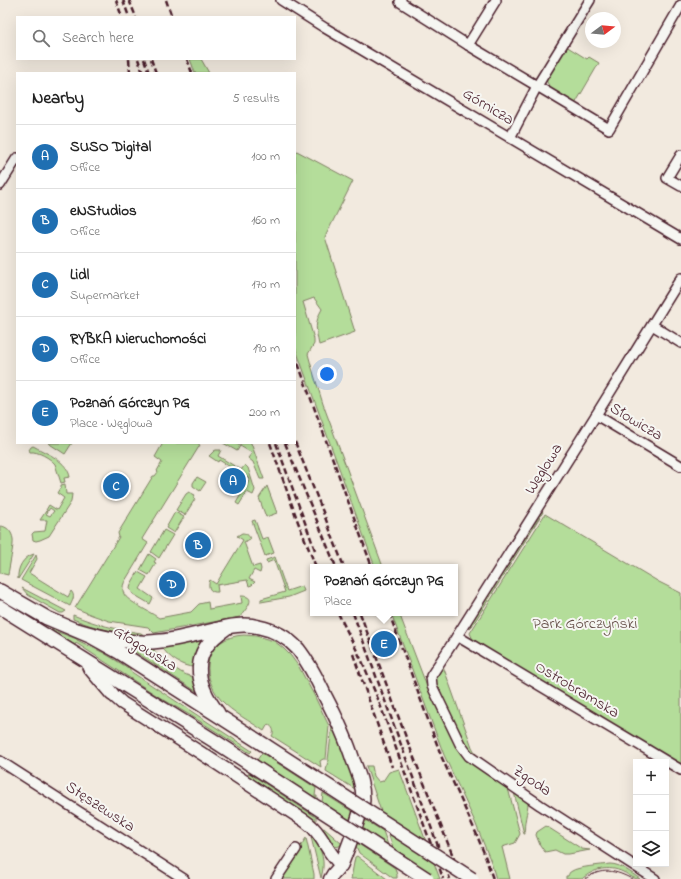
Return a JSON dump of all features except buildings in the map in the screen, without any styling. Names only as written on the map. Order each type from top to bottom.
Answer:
[{"type":"main road","name":"Głogowska","points":[[0,591],[47,618],[77,630],[122,653],[472,879]]},
{"type":"main road","points":[[0,607],[216,742],[427,879]]},
{"type":"main road","points":[[77,630],[106,637],[144,642],[162,641],[228,627],[246,625],[262,627],[285,637],[298,650],[319,683],[338,721],[362,787],[362,806],[341,865]]},
{"type":"main road","points":[[227,722],[209,700],[202,684],[199,669],[201,657],[206,646],[215,636],[228,627]]},
{"type":"main road","points":[[81,658],[112,694]]},
{"type":"street","name":"Górnicza","points":[[281,0],[338,36],[681,239]]},
{"type":"street","points":[[401,0],[400,2],[468,45],[609,129],[681,5]]},
{"type":"street","points":[[468,45],[496,0]]},
{"type":"street","points":[[510,138],[537,86],[590,0]]},
{"type":"street","points":[[681,155],[668,178],[681,186]]},
{"type":"street","points":[[0,185],[16,160]]},
{"type":"street","name":"Węglowa","points":[[431,676],[681,278]]},
{"type":"street","points":[[652,326],[681,343]]},
{"type":"street","name":"Słowicza","points":[[596,415],[681,466]]},
{"type":"street","name":"Ostrobramska","points":[[457,636],[681,770]]},
{"type":"street","name":"Zgoda","points":[[431,676],[432,686],[460,744],[469,756],[540,805],[656,879]]},
{"type":"street","points":[[112,694],[122,703],[305,821],[316,831],[334,858],[341,865]]},
{"type":"street","name":"Stęszewska","points":[[0,761],[184,879]]},
{"type":"street","points":[[276,879],[296,849]]},
{"type":"street","points":[[330,879],[341,865]]},
{"type":"street","points":[[337,879],[341,865]]},
{"type":"green space","points":[[566,46],[587,59],[589,57],[599,63],[575,104],[551,90],[545,78]]},
{"type":"green space","points":[[190,60],[202,60],[208,72],[195,72]]},
{"type":"green space","points":[[296,151],[353,181],[325,237],[355,332],[319,345],[316,327],[322,309],[314,298],[303,302],[314,339],[314,344],[308,354],[323,404],[382,564],[374,564],[296,350]]},
{"type":"green space","points":[[50,444],[71,444],[65,454]]},
{"type":"green space","points":[[162,444],[200,445],[142,539],[148,543],[125,581],[123,587],[124,594],[126,597],[159,618],[191,612],[199,604],[208,602],[209,609],[242,603],[241,596],[249,598],[249,604],[240,617],[154,633],[148,627],[109,621],[75,608],[119,537],[118,533],[153,476],[155,476],[158,472],[157,471],[162,462],[155,457]]},
{"type":"green space","points":[[225,444],[237,444],[240,446],[237,451]]},
{"type":"green space","points":[[241,444],[251,444],[264,479],[260,479],[253,462],[248,458],[252,453],[240,446]]},
{"type":"green space","points":[[33,446],[61,462],[68,471],[70,477],[64,478],[65,482],[61,483],[55,464],[44,455],[30,452],[29,450]]},
{"type":"green space","points":[[216,450],[221,450],[218,456],[241,470],[245,465],[248,468],[255,490],[253,495],[247,492],[239,505],[236,503],[250,479],[219,460],[218,462],[209,456]]},
{"type":"green space","points":[[197,477],[206,482],[200,491],[193,486],[193,483]]},
{"type":"green space","points":[[65,484],[66,494],[72,494],[71,502],[49,536],[36,541],[33,540],[32,534],[34,532],[45,531],[47,520],[40,520],[46,511],[46,514],[50,516],[54,511],[50,508],[48,511],[46,510],[49,505],[57,510],[64,498],[57,493],[61,488],[61,485]]},
{"type":"green space","points":[[267,486],[277,513],[266,517],[259,498]]},
{"type":"green space","points":[[189,492],[195,495],[193,498],[195,499],[185,515],[176,510],[186,494]]},
{"type":"green space","points":[[541,510],[543,512],[470,628],[472,619]]},
{"type":"green space","points":[[175,512],[184,517],[174,533],[166,528]]},
{"type":"green space","name":"Park Górczyński","points":[[545,514],[659,582],[681,593],[681,765],[475,644],[470,633]]},
{"type":"green space","points":[[255,520],[262,539],[268,537],[274,553],[265,556],[252,521]]},
{"type":"green space","points":[[0,526],[9,530],[13,539],[8,575],[0,573]]},
{"type":"green space","points":[[164,530],[173,535],[159,558],[151,552]]},
{"type":"green space","points":[[242,533],[247,534],[250,538],[244,542],[253,567],[260,565],[260,573],[254,570],[249,579],[255,582],[252,585],[249,586],[247,580],[217,585],[218,592],[213,592],[209,587],[210,580],[216,584],[243,540],[237,536]]},
{"type":"green space","points":[[34,554],[18,579],[20,567],[24,560],[30,555]]},
{"type":"green space","points":[[149,554],[156,559],[154,562],[156,563],[149,575],[140,570]]},
{"type":"green space","points":[[36,555],[37,559],[29,573],[68,597],[71,591],[73,600],[70,606],[21,580]]},
{"type":"green space","points":[[275,557],[287,591],[302,586],[304,591],[289,597],[261,602],[261,599],[285,592],[274,560],[267,563],[266,560]]},
{"type":"green space","points":[[138,572],[147,577],[140,589],[153,598],[150,604],[133,594],[130,589],[131,584]]},
{"type":"green space","points":[[22,588],[66,611],[60,613],[28,595]]},
{"type":"green space","points":[[73,615],[106,626],[141,633],[145,636],[99,628],[73,619]]},
{"type":"green space","points":[[392,616],[400,616],[426,684],[457,747],[468,760],[507,788],[509,792],[520,834],[515,843],[502,847],[510,879],[496,879],[475,822],[444,755]]},
{"type":"green space","points":[[50,629],[77,639],[104,653],[252,751],[250,753],[159,697],[76,643],[75,645]]},
{"type":"green space","points":[[244,635],[256,636],[274,641],[291,656],[299,667],[329,726],[326,759],[320,761],[321,767],[272,736],[273,729],[268,724],[264,731],[236,713],[221,700],[214,690],[209,679],[209,658],[214,649],[221,642],[231,637]]},
{"type":"green space","points":[[204,638],[196,651],[194,667],[189,667],[176,661],[162,647]]},
{"type":"green space","points":[[152,648],[160,657],[172,666],[189,676],[194,677],[199,693],[132,650]]},
{"type":"green space","points":[[443,666],[472,747],[477,756],[472,753],[462,738],[437,685],[437,675]]},
{"type":"green space","points":[[332,726],[352,773],[355,789],[326,771]]},
{"type":"green space","points":[[262,753],[316,788],[315,796],[317,796],[317,799],[257,760]]},
{"type":"green space","points":[[366,766],[372,766],[374,776],[379,782],[383,781],[389,772],[399,769],[440,879],[429,879],[424,869],[393,848]]},
{"type":"green space","points":[[249,773],[316,817],[316,821],[315,822],[247,777]]},
{"type":"green space","points":[[514,792],[528,802],[525,834],[524,834]]},
{"type":"green space","points":[[323,793],[353,812],[350,820],[322,802]]},
{"type":"green space","points":[[365,820],[383,831],[388,845],[362,828]]},
{"type":"green space","points":[[546,826],[582,849],[590,850],[569,854],[563,854],[555,850],[545,852],[536,835],[537,832]]},
{"type":"green space","points":[[324,828],[342,844],[337,847],[335,846],[322,829]]},
{"type":"green space","points":[[313,836],[319,846],[323,861],[321,878],[311,837]]},
{"type":"green space","points":[[306,838],[314,879],[279,879]]},
{"type":"green space","points":[[357,843],[395,868],[397,878],[393,878],[359,853],[356,846]]},
{"type":"green space","points":[[357,856],[387,879],[351,879],[355,857]]},
{"type":"green space","points":[[610,864],[622,867],[640,879],[633,878],[618,870],[601,869],[582,879],[566,879],[566,876],[568,876],[570,872],[579,868]]},
{"type":"tram line","points":[[585,879],[591,875],[603,871],[614,872],[632,879]]},
{"type":"railway","points":[[116,0],[122,16]]},
{"type":"railway","points":[[123,0],[129,16]]},
{"type":"railway","points":[[129,0],[136,16]]},
{"type":"railway","points":[[166,0],[172,16]]},
{"type":"railway","points":[[129,60],[130,72]]},
{"type":"railway","points":[[138,60],[143,72]]},
{"type":"railway","points":[[144,60],[149,72]]},
{"type":"railway","points":[[151,60],[156,72]]},
{"type":"railway","points":[[187,60],[192,72]]},
{"type":"railway","points":[[296,358],[371,564]]},
{"type":"railway","points":[[270,444],[315,564]]},
{"type":"railway","points":[[276,444],[315,550]]},
{"type":"railway","points":[[285,444],[335,564]]},
{"type":"railway","points":[[296,444],[343,564]]},
{"type":"railway","points":[[340,616],[362,661],[378,699],[439,866]]},
{"type":"railway","points":[[354,616],[450,879]]},
{"type":"railway","points":[[361,616],[407,740],[462,879]]},
{"type":"railway","points":[[390,616],[442,758],[476,833],[493,879]]},
{"type":"railway","points":[[353,654],[392,767]]},
{"type":"railway","points":[[437,860],[443,879]]},
{"type":"place","name":"SUSO Digital","points":[[233,481]]},
{"type":"place","name":"Lidl","points":[[116,486]]},
{"type":"place","name":"eNStudios","points":[[198,545]]},
{"type":"place","name":"RYBKA Nieruchomości","points":[[172,584]]},
{"type":"place","name":"Poznań Górczyn PG","points":[[384,644]]}]
